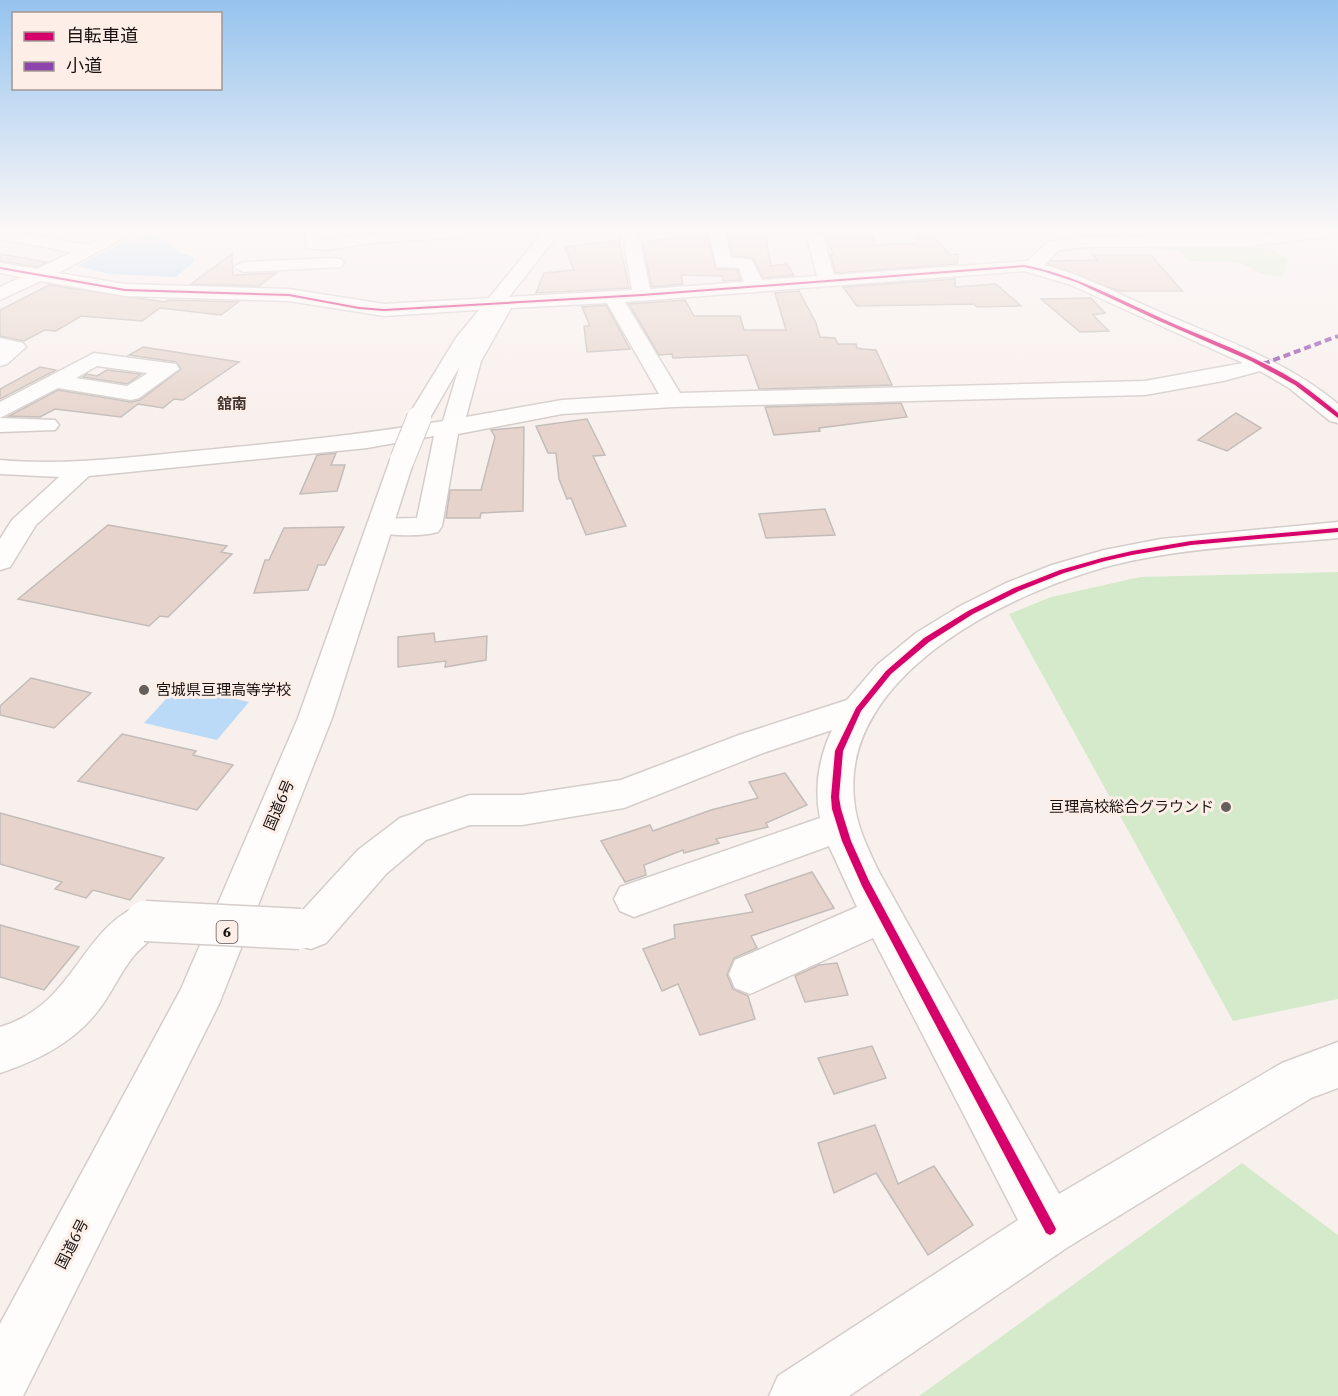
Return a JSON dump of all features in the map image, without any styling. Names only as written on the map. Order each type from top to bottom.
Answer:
[{"type":"main road","points":[[299,297],[384,310],[611,297]]},
{"type":"main road","points":[[323,302],[325,297]]},
{"type":"main road","name":"国道6号","points":[[0,1382],[197,1004],[315,718],[402,460],[419,418],[448,364],[502,297]]},
{"type":"main road","points":[[613,297],[673,400]]},
{"type":"main road","points":[[1116,297],[1156,318],[1263,364],[1324,403],[1338,416]]},
{"type":"main road","points":[[381,525],[429,525],[451,428],[471,361],[497,304]]},
{"type":"main road","points":[[0,344],[16,347],[0,360]]},
{"type":"main road","points":[[0,467],[30,470],[88,468],[367,441],[562,407],[673,400],[1145,388],[1223,375],[1263,364]]},
{"type":"main road","points":[[0,411],[54,381]]},
{"type":"main road","points":[[0,425],[47,424]]},
{"type":"main road","points":[[0,561],[24,520],[88,468]]},
{"type":"main road","points":[[1050,1229],[882,915],[840,827],[835,796],[838,754],[857,709],[899,664],[935,633],[999,596],[1104,559],[1187,545],[1338,530]]},
{"type":"main road","points":[[0,1050],[24,1043],[54,1025],[87,989],[123,935],[145,921],[311,930],[372,862],[413,829],[470,810],[522,810],[624,794],[752,744],[857,709]]},
{"type":"main road","points":[[634,898],[840,827]]},
{"type":"main road","points":[[750,974],[882,915]]},
{"type":"main road","points":[[798,1396],[1050,1229],[1298,1079],[1338,1065]]},
{"type":"green space","name":"亘理高校総合グラウンド","points":[[1338,572],[1338,999],[1233,1021],[1009,614],[1051,597],[1140,577]]},
{"type":"green space","points":[[1242,1163],[1338,1235],[1338,1396],[919,1396]]},
{"type":"water","points":[[178,686],[249,702],[217,740],[144,723]]},
{"type":"building","points":[[25,297],[132,297],[165,302],[169,300],[238,302],[221,315],[160,308],[142,321],[81,316],[56,331],[45,330],[24,341],[0,336],[0,310]]},
{"type":"building","points":[[776,297],[802,297],[816,323],[820,337],[835,338],[838,344],[856,344],[857,348],[876,350],[892,385],[759,389],[747,355],[673,358],[672,354],[659,355],[629,304],[685,300],[694,316],[740,316],[744,330],[786,330]]},
{"type":"building","points":[[850,297],[1011,297],[1021,306],[977,307],[974,304],[857,306]]},
{"type":"building","points":[[1091,298],[1105,313],[1093,315],[1109,331],[1080,332],[1041,299]]},
{"type":"building","points":[[606,305],[630,349],[587,352],[584,326],[590,326],[582,307]]},
{"type":"building","points":[[143,347],[239,362],[183,400],[174,399],[163,408],[138,404],[121,417],[55,409],[40,417],[9,416],[58,390],[131,402],[140,400],[181,369],[176,362],[129,355]]},
{"type":"building","points":[[40,367],[56,370],[0,399],[0,389]]},
{"type":"building","points":[[107,370],[141,374],[127,384],[83,377],[87,374],[97,376]]},
{"type":"building","points":[[901,403],[907,417],[819,428],[820,431],[774,435],[765,407]]},
{"type":"building","points":[[1236,413],[1261,428],[1227,451],[1198,440]]},
{"type":"building","points":[[587,419],[605,455],[593,456],[626,526],[586,535],[571,498],[567,499],[559,479],[556,453],[548,453],[536,426]]},
{"type":"building","points":[[524,427],[523,511],[481,513],[480,518],[446,518],[450,490],[481,490],[495,437],[491,430]]},
{"type":"building","points":[[336,453],[331,465],[345,465],[337,491],[300,494],[317,455]]},
{"type":"building","points":[[825,509],[835,535],[766,538],[759,514]]},
{"type":"building","points":[[108,525],[227,546],[221,552],[232,554],[168,617],[160,616],[149,626],[18,599]]},
{"type":"building","points":[[344,527],[325,565],[318,565],[308,590],[254,593],[265,560],[269,560],[284,528]]},
{"type":"building","points":[[434,633],[435,642],[487,636],[486,660],[445,667],[446,661],[398,667],[398,637]]},
{"type":"building","points":[[31,678],[91,693],[54,728],[0,715],[0,706]]},
{"type":"building","points":[[122,734],[196,751],[193,755],[233,765],[197,810],[78,781]]},
{"type":"building","points":[[785,773],[807,805],[766,823],[768,827],[716,839],[719,843],[684,853],[683,850],[644,865],[646,875],[625,882],[601,841],[650,825],[653,831],[711,810],[758,798],[749,782]]},
{"type":"building","points":[[0,813],[164,858],[130,900],[93,890],[86,898],[55,889],[62,882],[0,864]]},
{"type":"building","points":[[812,872],[834,908],[751,936],[757,948],[734,958],[727,975],[733,989],[748,996],[755,1019],[700,1035],[678,984],[662,991],[643,949],[675,938],[674,925],[753,912],[745,895]]},
{"type":"building","points":[[0,925],[79,947],[44,990],[0,977]]},
{"type":"building","points":[[837,963],[848,995],[805,1002],[795,976],[819,965]]},
{"type":"building","points":[[872,1046],[886,1078],[834,1094],[818,1058]]},
{"type":"building","points":[[875,1125],[898,1184],[934,1166],[973,1225],[928,1255],[876,1173],[834,1193],[818,1143]]},
{"type":"marked path","points":[[1263,364],[1338,336]]},
{"type":"cycle path","points":[[301,297],[359,308],[384,310],[605,297]]},
{"type":"cycle path","points":[[1112,297],[1275,371],[1297,384],[1338,416]]},
{"type":"cycle path","points":[[1050,1229],[865,883],[842,831],[835,797],[839,751],[858,710],[888,673],[927,640],[971,612],[1017,590],[1062,572],[1104,559],[1161,547],[1338,530]]},
{"type":"place","name":"宮城県亘理高等学校","points":[[144,690]]},
{"type":"place","name":"亘理高校総合グラウンド","points":[[1226,807]]},
{"type":"district","name":"舘南","points":[[232,404]]}]
